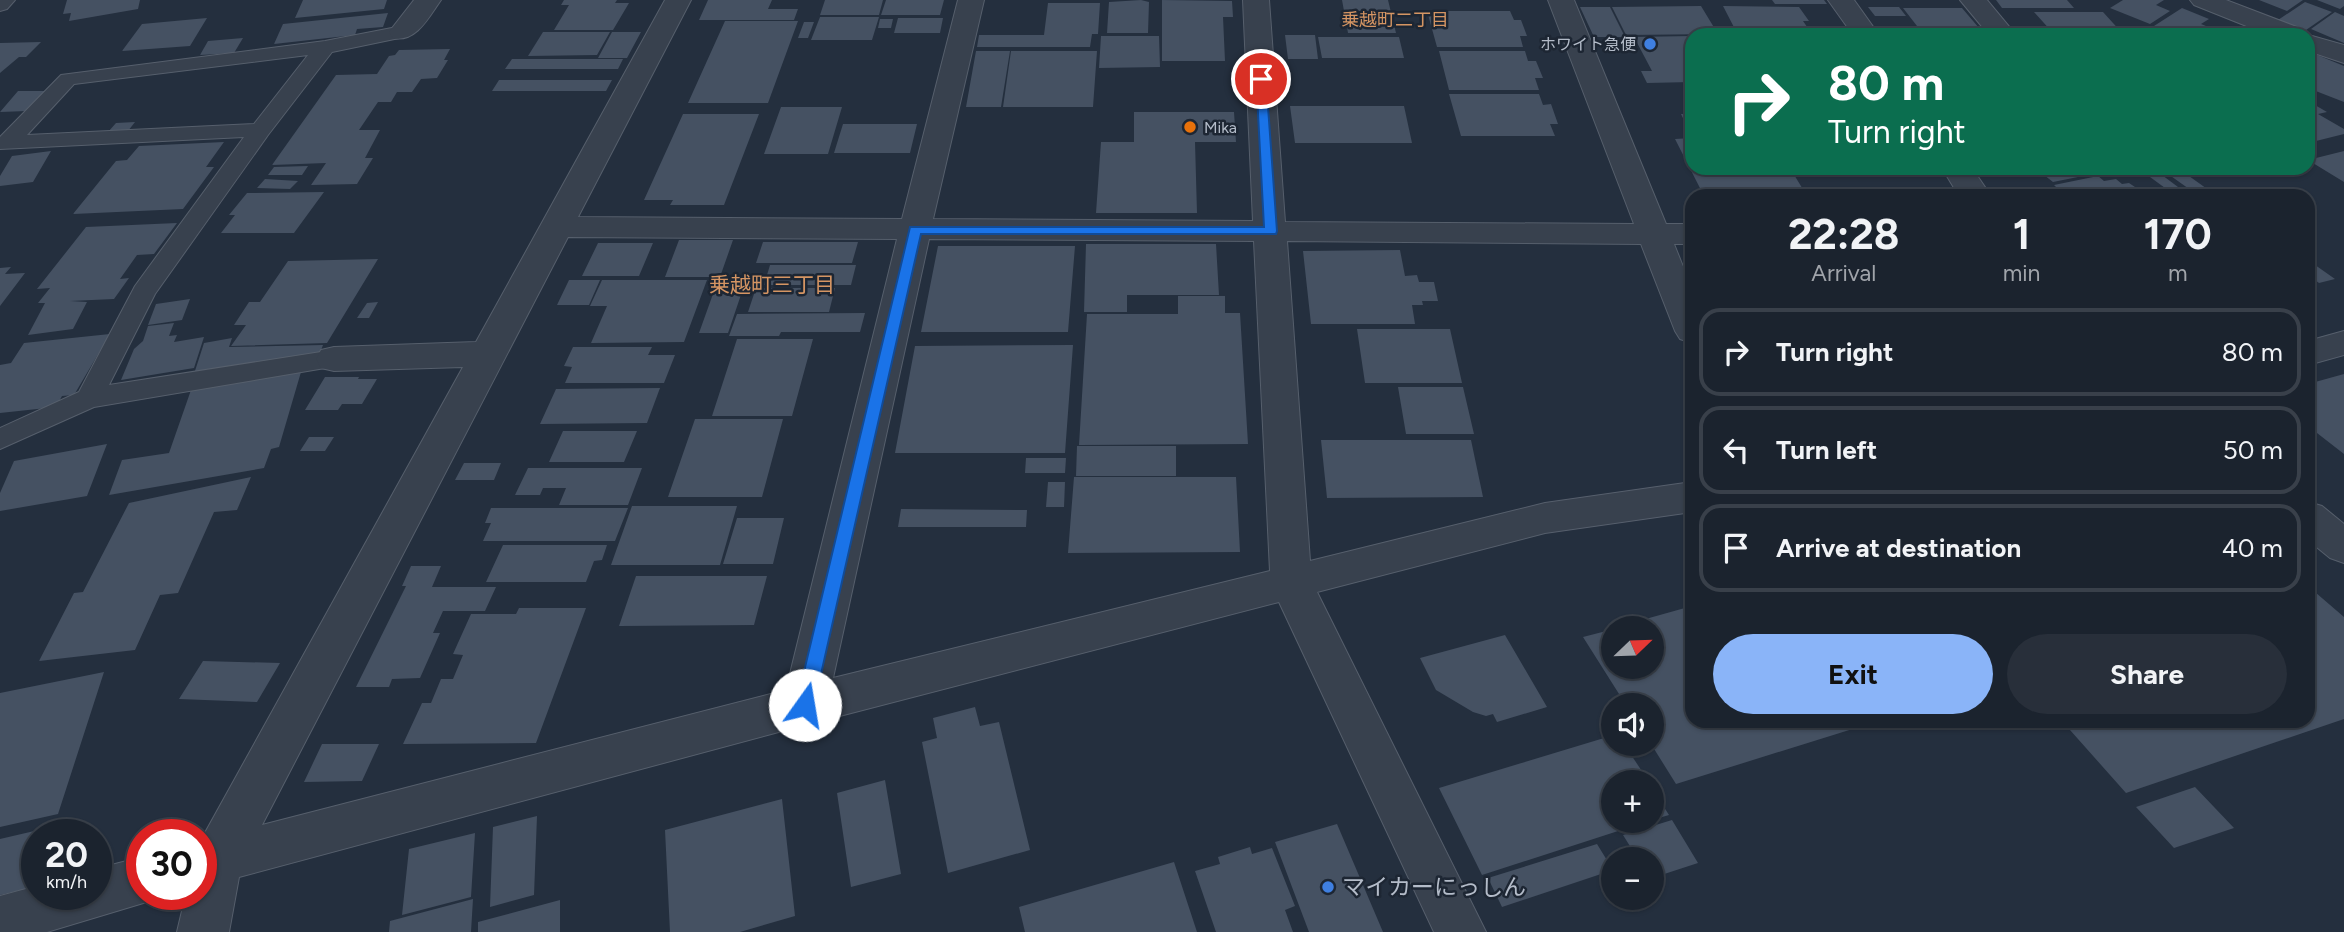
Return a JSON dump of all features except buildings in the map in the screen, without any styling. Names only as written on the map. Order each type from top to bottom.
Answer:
[{"type":"street","points":[[402,32],[428,0]]},
{"type":"street","points":[[217,848],[489,354],[678,0]]},
{"type":"street","points":[[805,705],[971,0]]},
{"type":"street","points":[[1256,0],[1292,582],[1460,932]]},
{"type":"street","points":[[1561,0],[1685,314]]},
{"type":"street","points":[[1841,0],[1861,28]]},
{"type":"street","points":[[1973,0],[1997,28]]},
{"type":"street","points":[[2203,0],[2275,28]]},
{"type":"street","points":[[2315,44],[2344,55]]},
{"type":"street","points":[[557,227],[1685,234]]},
{"type":"street","points":[[2315,351],[2344,343]]},
{"type":"street","points":[[334,359],[489,354]]},
{"type":"street","points":[[217,859],[805,705],[1545,518],[1685,498]]},
{"type":"street","points":[[2315,523],[2344,547]]},
{"type":"street","points":[[0,921],[39,910]]},
{"type":"street","points":[[203,932],[205,910]]},
{"type":"lane","points":[[0,5],[6,0]]},
{"type":"lane","points":[[6,141],[68,79],[326,47],[402,32]]},
{"type":"lane","points":[[89,398],[144,292],[260,130],[326,47]]},
{"type":"lane","points":[[6,141],[260,130]]},
{"type":"lane","points":[[0,439],[89,398],[334,359]]},
{"type":"place","name":"ホワイト急便","points":[[1650,44]]},
{"type":"place","name":"Mika","points":[[1190,127]]},
{"type":"place","name":"マイカーにっしん","points":[[1328,887]]},
{"type":"district","name":"乗越町二丁目","points":[[1395,20]]},
{"type":"district","name":"乗越町三丁目","points":[[772,284]]},
{"type":"route","points":[[805,705],[915,229],[1271,231],[1261,79]]}]
